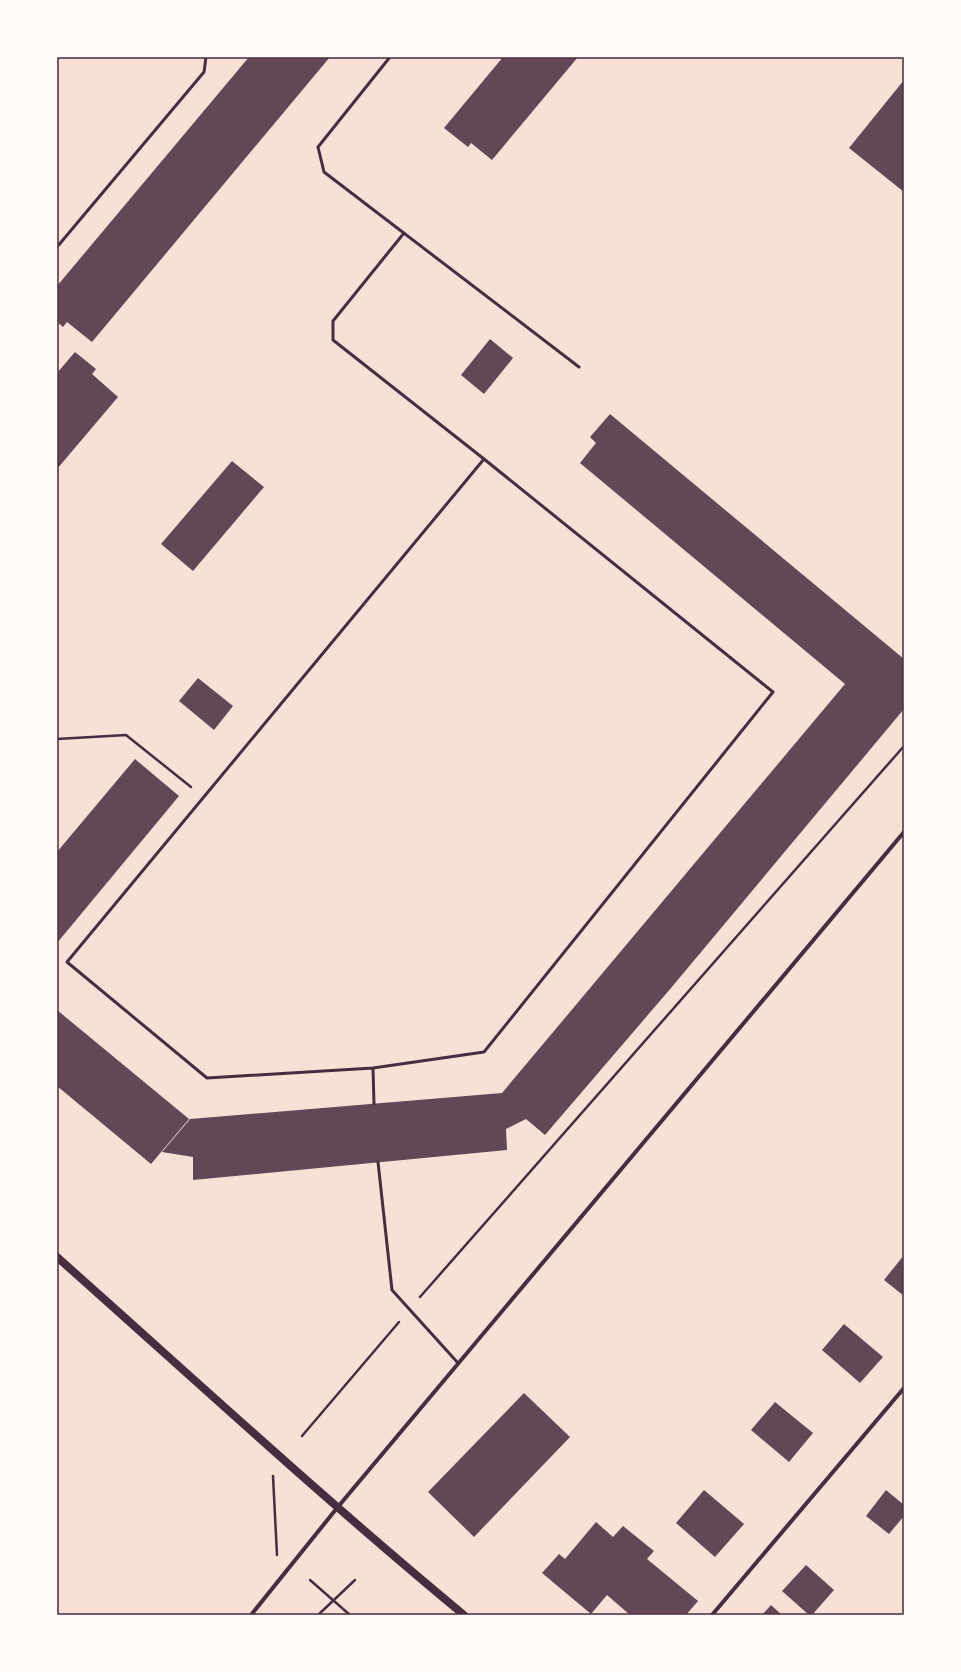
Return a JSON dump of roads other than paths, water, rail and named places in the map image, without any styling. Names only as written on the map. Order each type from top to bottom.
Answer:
[{"type":"main road","points":[[57,1257],[337,1508],[464,1615]]},
{"type":"street","points":[[251,1615],[337,1508],[904,832]]},
{"type":"street","points":[[712,1615],[904,1388]]},
{"type":"lane","points":[[57,247],[204,72],[206,57]]},
{"type":"lane","points":[[390,57],[318,147],[324,172],[579,367]]},
{"type":"lane","points":[[404,233],[333,321],[333,340],[484,459],[773,692],[484,1052],[373,1068],[207,1078],[67,962],[484,459]]},
{"type":"lane","points":[[373,1068],[374,1104]]},
{"type":"lane","points":[[378,1162],[392,1290],[458,1363]]}]
